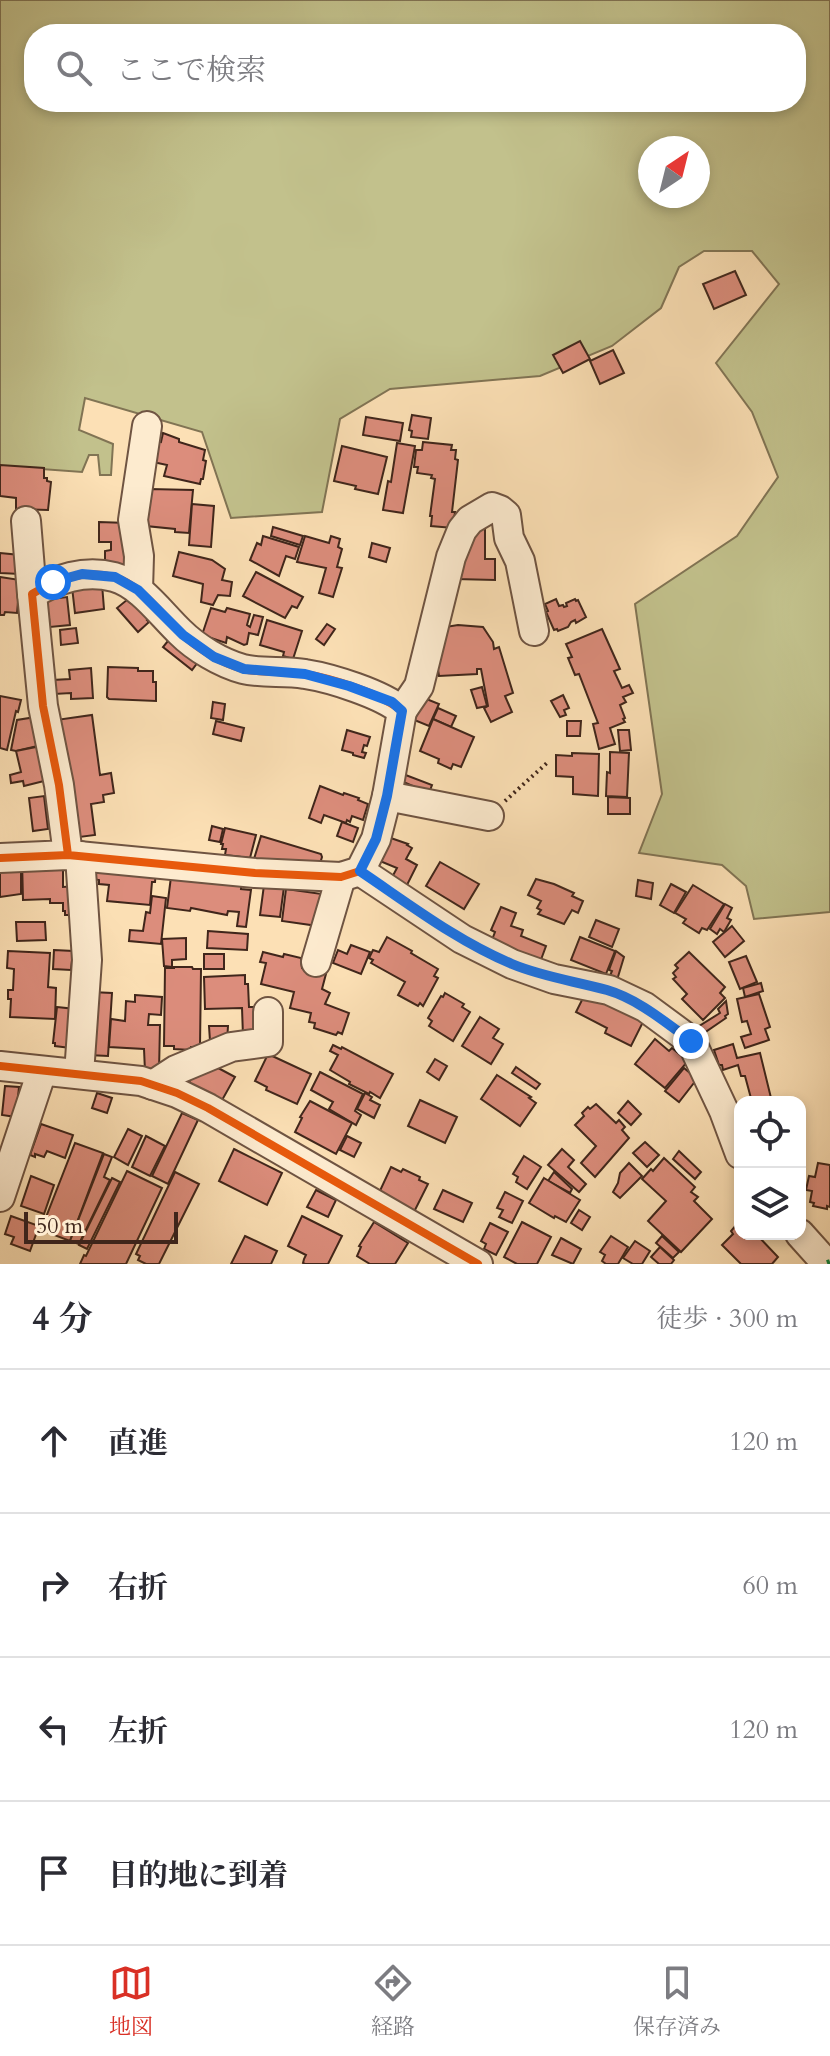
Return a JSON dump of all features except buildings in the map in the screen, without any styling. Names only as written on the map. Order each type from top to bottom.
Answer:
[{"type":"street","points":[[138,590],[139,556],[133,520],[147,426]]},
{"type":"street","points":[[316,962],[350,874],[376,839],[402,711],[419,686],[451,557],[462,530],[470,520],[492,507],[506,515],[509,538],[520,561],[534,631]]},
{"type":"street","points":[[26,521],[43,706],[74,855],[87,960],[79,1074]]},
{"type":"street","points":[[32,594],[53,582],[82,574],[115,577],[138,590],[183,635],[214,657],[244,669],[305,674],[349,686],[392,702],[402,711]]},
{"type":"street","points":[[387,796],[489,816]]},
{"type":"street","points":[[0,858],[74,855],[255,873],[350,874],[462,939],[512,964],[554,979],[609,990],[645,1007],[691,1041],[734,1138]]},
{"type":"street","points":[[153,1085],[176,1070],[231,1047],[268,1042],[268,1012]]},
{"type":"street","points":[[0,1066],[141,1081],[177,1093],[478,1264]]},
{"type":"street","points":[[0,1197],[42,1071]]},
{"type":"street","points":[[805,1240],[826,1264]]},
{"type":"path","points":[[489,816],[548,762]]},
{"type":"shaded area","points":[[0,0],[830,0],[830,912],[754,919],[746,886],[722,865],[639,853],[662,794],[635,604],[737,536],[778,477],[752,412],[716,363],[779,284],[752,251],[704,251],[679,267],[661,308],[612,346],[540,376],[390,389],[340,419],[322,512],[231,518],[202,432],[85,398],[79,430],[113,444],[111,475],[100,475],[98,455],[89,455],[82,472],[0,466]]},
{"type":"cycle path","points":[[0,858],[68,855],[255,873],[341,877],[360,871],[376,839],[402,711],[369,693],[328,679],[243,669],[226,663],[194,644],[133,586],[114,577],[81,575],[51,584],[32,594],[43,706],[59,785],[68,855]]},
{"type":"cycle path","points":[[0,1066],[141,1081],[177,1093],[478,1264]]},
{"type":"route","points":[[53,582],[82,574],[115,577],[138,590],[183,635],[214,657],[244,669],[305,674],[392,702],[402,711],[387,796],[376,839],[360,871],[462,939],[512,964],[554,979],[609,990],[645,1007],[691,1041]]}]
